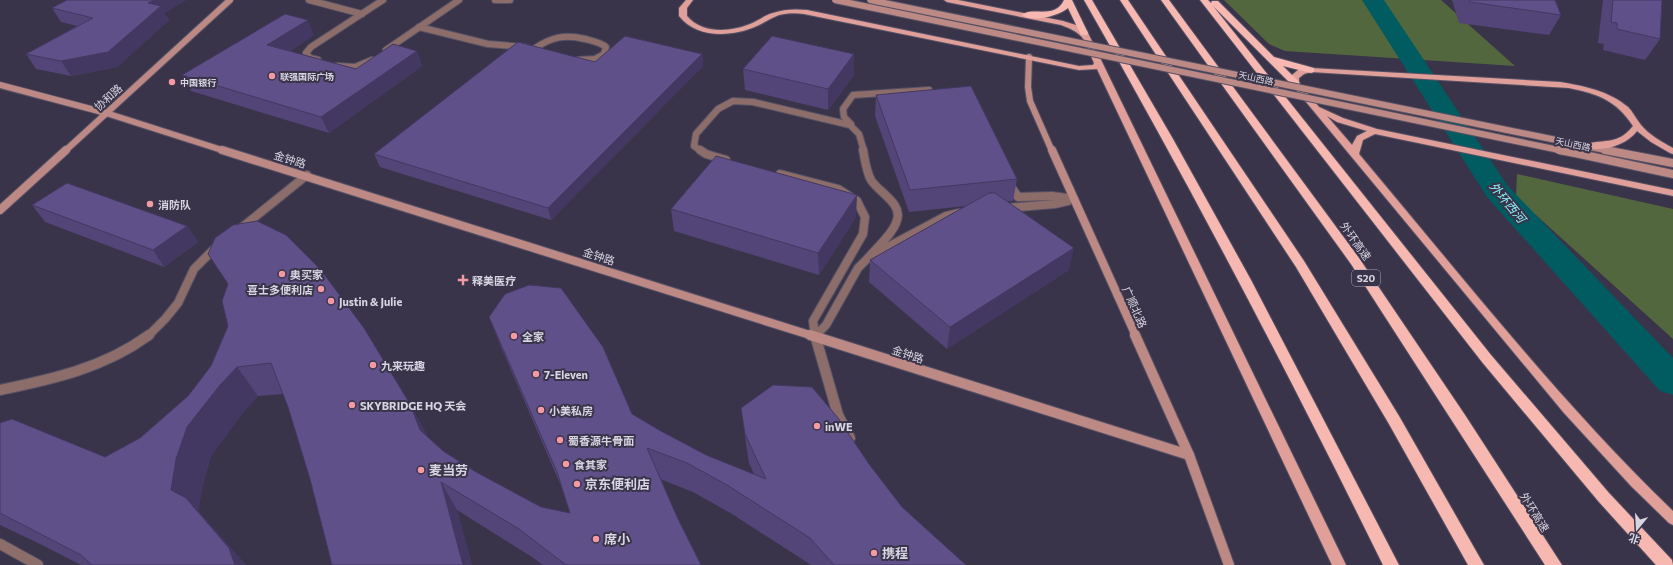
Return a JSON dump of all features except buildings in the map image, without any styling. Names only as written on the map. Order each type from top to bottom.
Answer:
[{"type":"highway","points":[[1088,0],[1123,58],[1282,349],[1391,565]]},
{"type":"highway","points":[[1124,0],[1300,264],[1394,420],[1476,565]]},
{"type":"highway","name":"外环高速","points":[[1165,0],[1355,261],[1456,412],[1554,565]]},
{"type":"highway","points":[[1204,0],[1255,62],[1495,370],[1564,451],[1666,565]]},
{"type":"highway","points":[[1212,0],[1270,56],[1295,83]]},
{"type":"highway","points":[[1026,15],[1054,12],[1063,8],[1068,1],[1084,33]]},
{"type":"highway","points":[[1270,56],[1283,63],[1311,70]]},
{"type":"main road","name":"协和路","points":[[0,210],[230,0]]},
{"type":"main road","points":[[690,0],[682,11],[683,16],[689,23],[707,30],[738,29],[779,13],[807,12],[1079,68],[1093,73],[1108,84]]},
{"type":"main road","name":"天山西路","points":[[835,0],[1673,174]]},
{"type":"main road","name":"天山西路","points":[[870,0],[1673,163]]},
{"type":"main road","points":[[947,0],[1070,25],[1084,33],[1339,565]]},
{"type":"main road","name":"广顺北路","points":[[1029,58],[1028,87],[1030,101],[1189,455],[1229,565]]},
{"type":"main road","points":[[1079,68],[1096,67],[1098,63]]},
{"type":"main road","points":[[1673,151],[1656,141],[1637,126],[1631,115],[1616,102],[1580,87],[1560,84],[1311,70],[1301,72],[1295,77],[1295,83],[1568,410],[1635,482],[1673,519]]},
{"type":"main road","name":"金钟路","points":[[0,85],[106,113],[307,175],[1189,455]]},
{"type":"main road","points":[[1311,102],[1340,120],[1375,131],[1673,193]]},
{"type":"main road","points":[[1589,146],[1622,142],[1631,136],[1637,126]]},
{"type":"main road","points":[[1355,153],[1356,142],[1362,135],[1375,131]]},
{"type":"street","points":[[309,0],[362,14]]},
{"type":"street","points":[[384,0],[311,47],[306,53],[310,58],[342,67],[355,67],[368,63],[420,27],[455,0]]},
{"type":"street","points":[[495,0],[510,0]]},
{"type":"street","points":[[420,27],[488,44],[519,46],[541,51]]},
{"type":"street","points":[[534,49],[546,40],[556,36],[569,35],[601,43],[606,47],[604,54],[595,59],[581,61],[568,58]]},
{"type":"street","points":[[815,336],[826,324],[858,268],[892,231],[898,218],[896,208],[872,181],[868,173],[860,137],[844,117],[844,109],[853,96],[934,90]]},
{"type":"street","points":[[735,162],[706,154],[694,146],[696,134],[718,109],[733,102],[753,102],[841,122],[854,128]]},
{"type":"street","points":[[772,172],[838,189],[857,200],[865,217],[863,234],[813,321],[815,336],[838,415],[853,444]]},
{"type":"street","points":[[236,232],[307,175]]},
{"type":"street","points":[[1007,178],[1013,192],[1018,197],[1026,198],[1052,196],[1074,199]]},
{"type":"street","points":[[1001,209],[1055,204],[1074,199]]},
{"type":"street","points":[[869,257],[946,216],[971,211]]},
{"type":"street","points":[[0,390],[63,376],[103,363],[134,346],[163,321],[182,297],[190,276],[206,256],[224,242]]},
{"type":"street","points":[[0,544],[38,565]]},
{"type":"green space","points":[[1224,0],[1441,0],[1515,66],[1285,51],[1269,44]]},
{"type":"green space","points":[[1517,174],[1673,209],[1673,339],[1516,197]]},
{"type":"waterway","name":"外环西河","points":[[1373,0],[1497,191],[1673,381]]},
{"type":"place","name":"联强国际广场","points":[[272,76]]},
{"type":"place","name":"中国银行","points":[[172,82]]},
{"type":"place","name":"消防队","points":[[150,204]]},
{"type":"place","name":"奥买家","points":[[282,274]]},
{"type":"place","name":"释美医疗","points":[[463,280]]},
{"type":"place","name":"喜士多便利店","points":[[321,289]]},
{"type":"place","name":"Justin & Julie","points":[[331,301]]},
{"type":"place","name":"全家","points":[[514,336]]},
{"type":"place","name":"九来玩趣","points":[[373,365]]},
{"type":"place","name":"7-Eleven","points":[[536,374]]},
{"type":"place","name":"SKYBRIDGE HQ 天会","points":[[352,405]]},
{"type":"place","name":"小美私房","points":[[541,410]]},
{"type":"place","name":"inWE","points":[[817,426]]},
{"type":"place","name":"蜀香源牛骨面","points":[[560,440]]},
{"type":"place","name":"食其家","points":[[566,464]]},
{"type":"place","name":"麦当劳","points":[[421,470]]},
{"type":"place","name":"京东便利店","points":[[577,484]]},
{"type":"place","name":"席小","points":[[596,539]]},
{"type":"place","name":"携程","points":[[874,553]]}]
